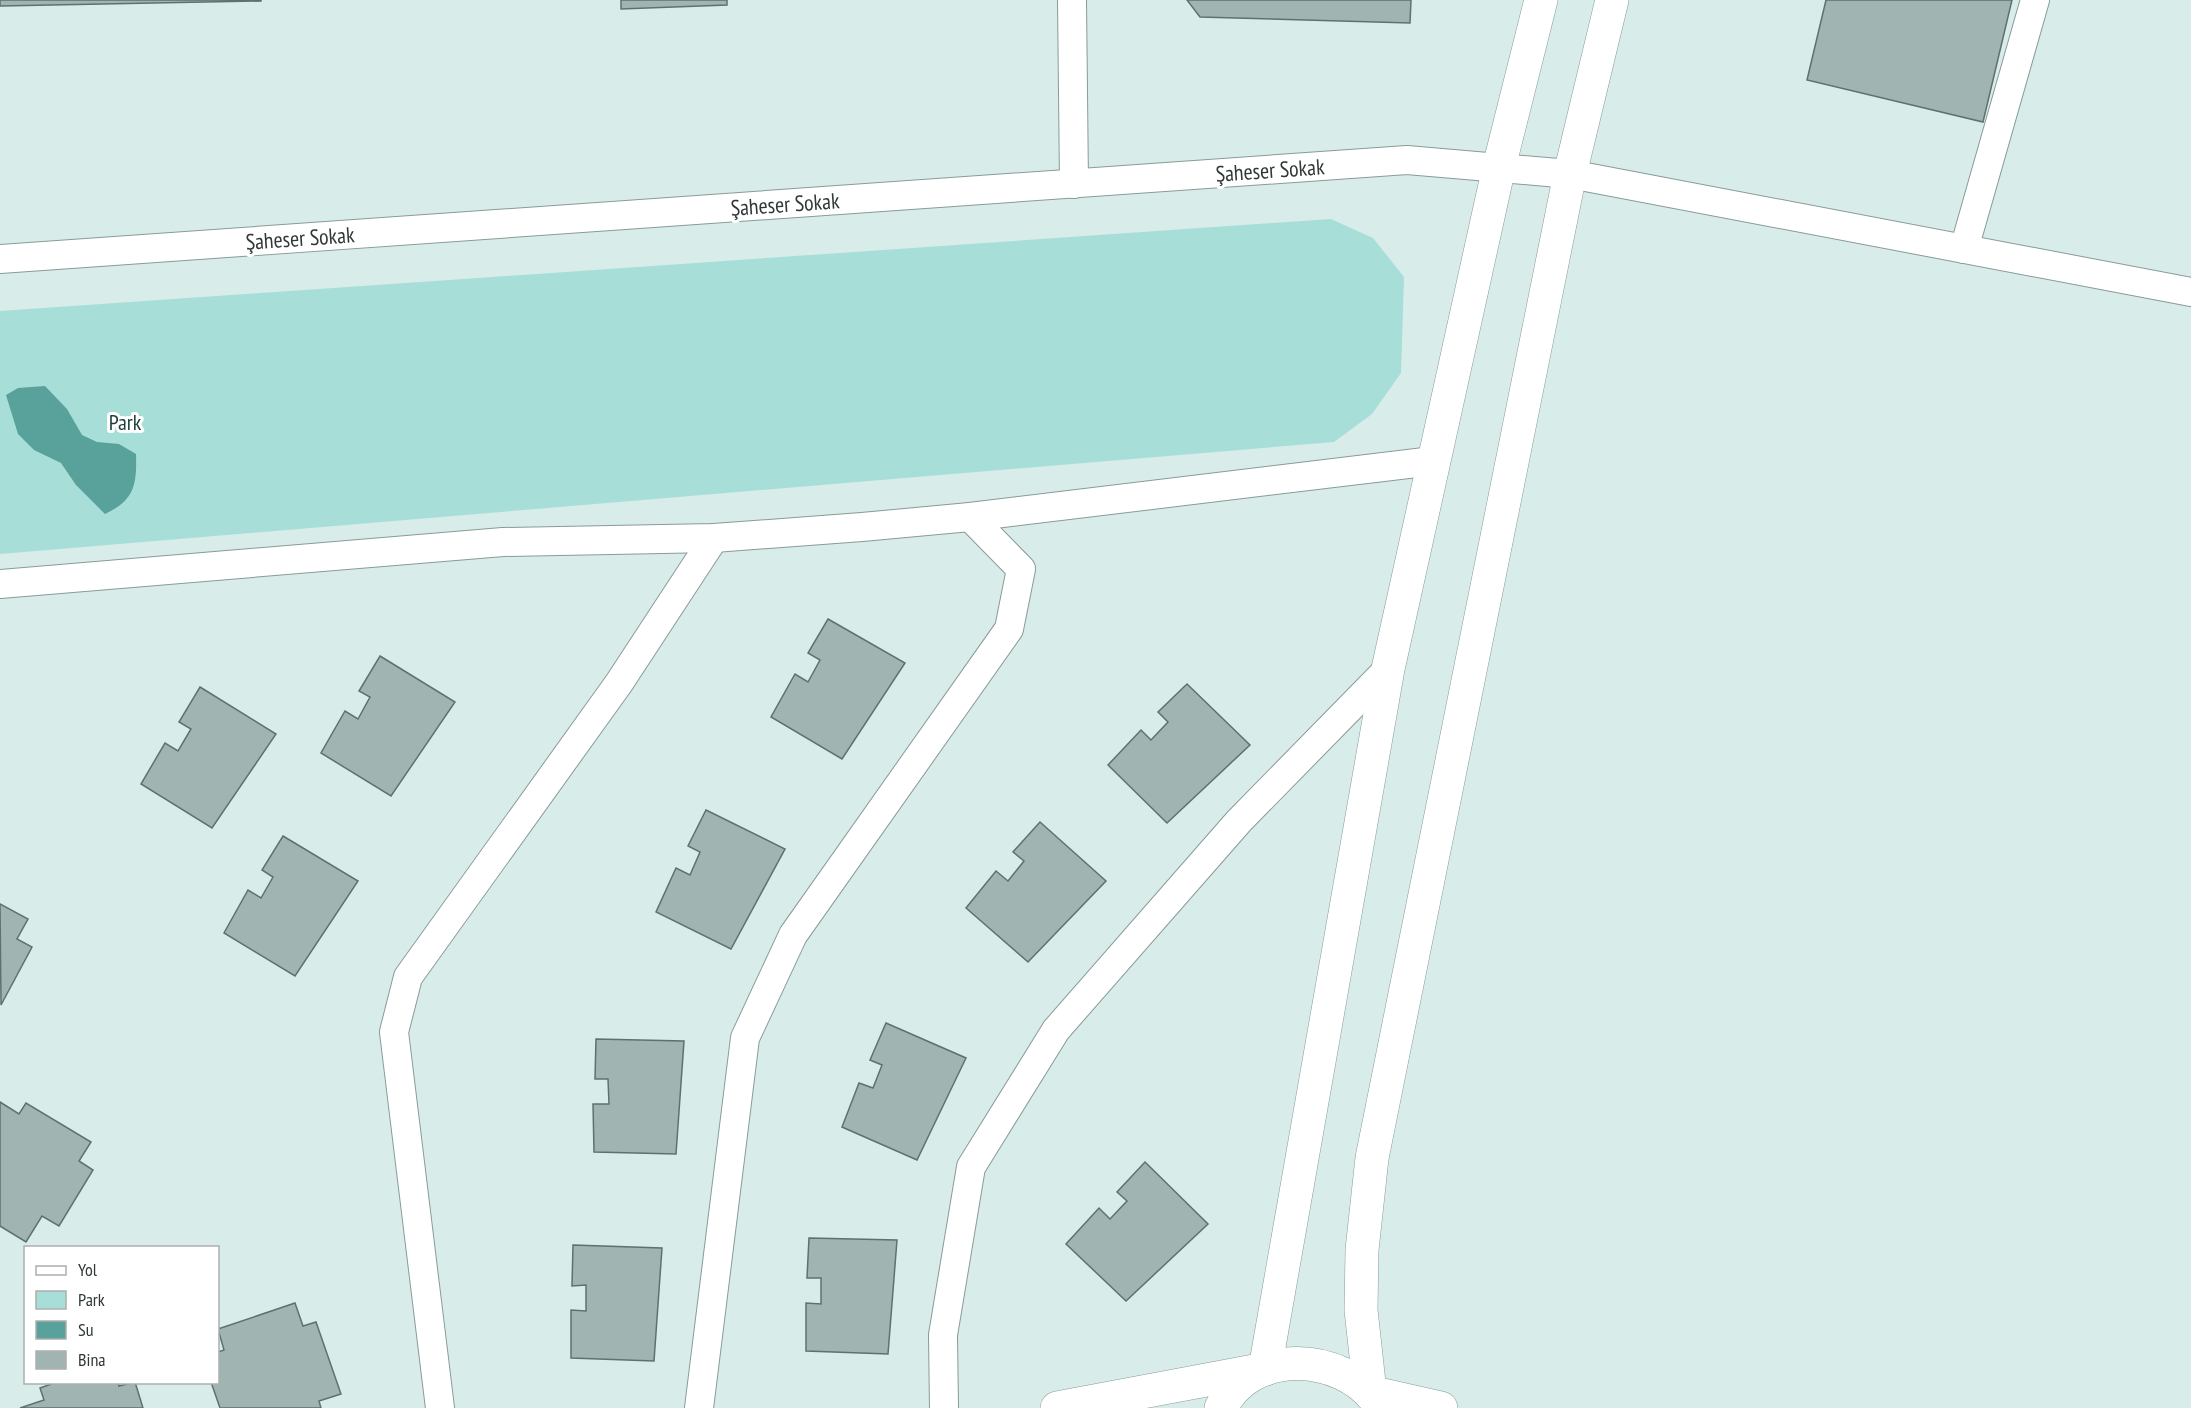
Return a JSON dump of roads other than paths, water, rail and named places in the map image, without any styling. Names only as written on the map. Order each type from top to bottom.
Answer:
[{"type":"street","points":[[1072,0],[1074,184]]},
{"type":"street","points":[[1221,1408],[1241,1383],[1265,1369],[1388,669],[1499,167],[1541,0]]},
{"type":"street","points":[[1376,1400],[1361,1310],[1362,1250],[1372,1158],[1570,174],[1612,0]]},
{"type":"street","points":[[1964,249],[2035,0]]},
{"type":"street","name":"Şaheser Sokak","points":[[0,259],[1407,160],[1570,174],[2191,292]]},
{"type":"street","points":[[0,584],[504,542],[714,538],[970,517],[1434,461]]},
{"type":"street","points":[[699,1408],[745,1038],[793,935],[1010,629],[1021,569],[970,517]]},
{"type":"street","points":[[440,1408],[394,1032],[408,977],[619,682],[714,538]]},
{"type":"street","points":[[944,1408],[943,1335],[971,1167],[1056,1030],[1239,821],[1388,669]]},
{"type":"street","points":[[1057,1408],[1293,1362],[1321,1364],[1347,1374],[1376,1400],[1441,1408]]},
{"type":"water","points":[[45,386],[67,409],[82,435],[97,442],[119,444],[136,454],[136,475],[132,491],[115,509],[105,514],[76,485],[61,463],[34,450],[18,434],[6,395],[18,388]]},
{"type":"park label","name":"Park","points":[[125,422]]}]
